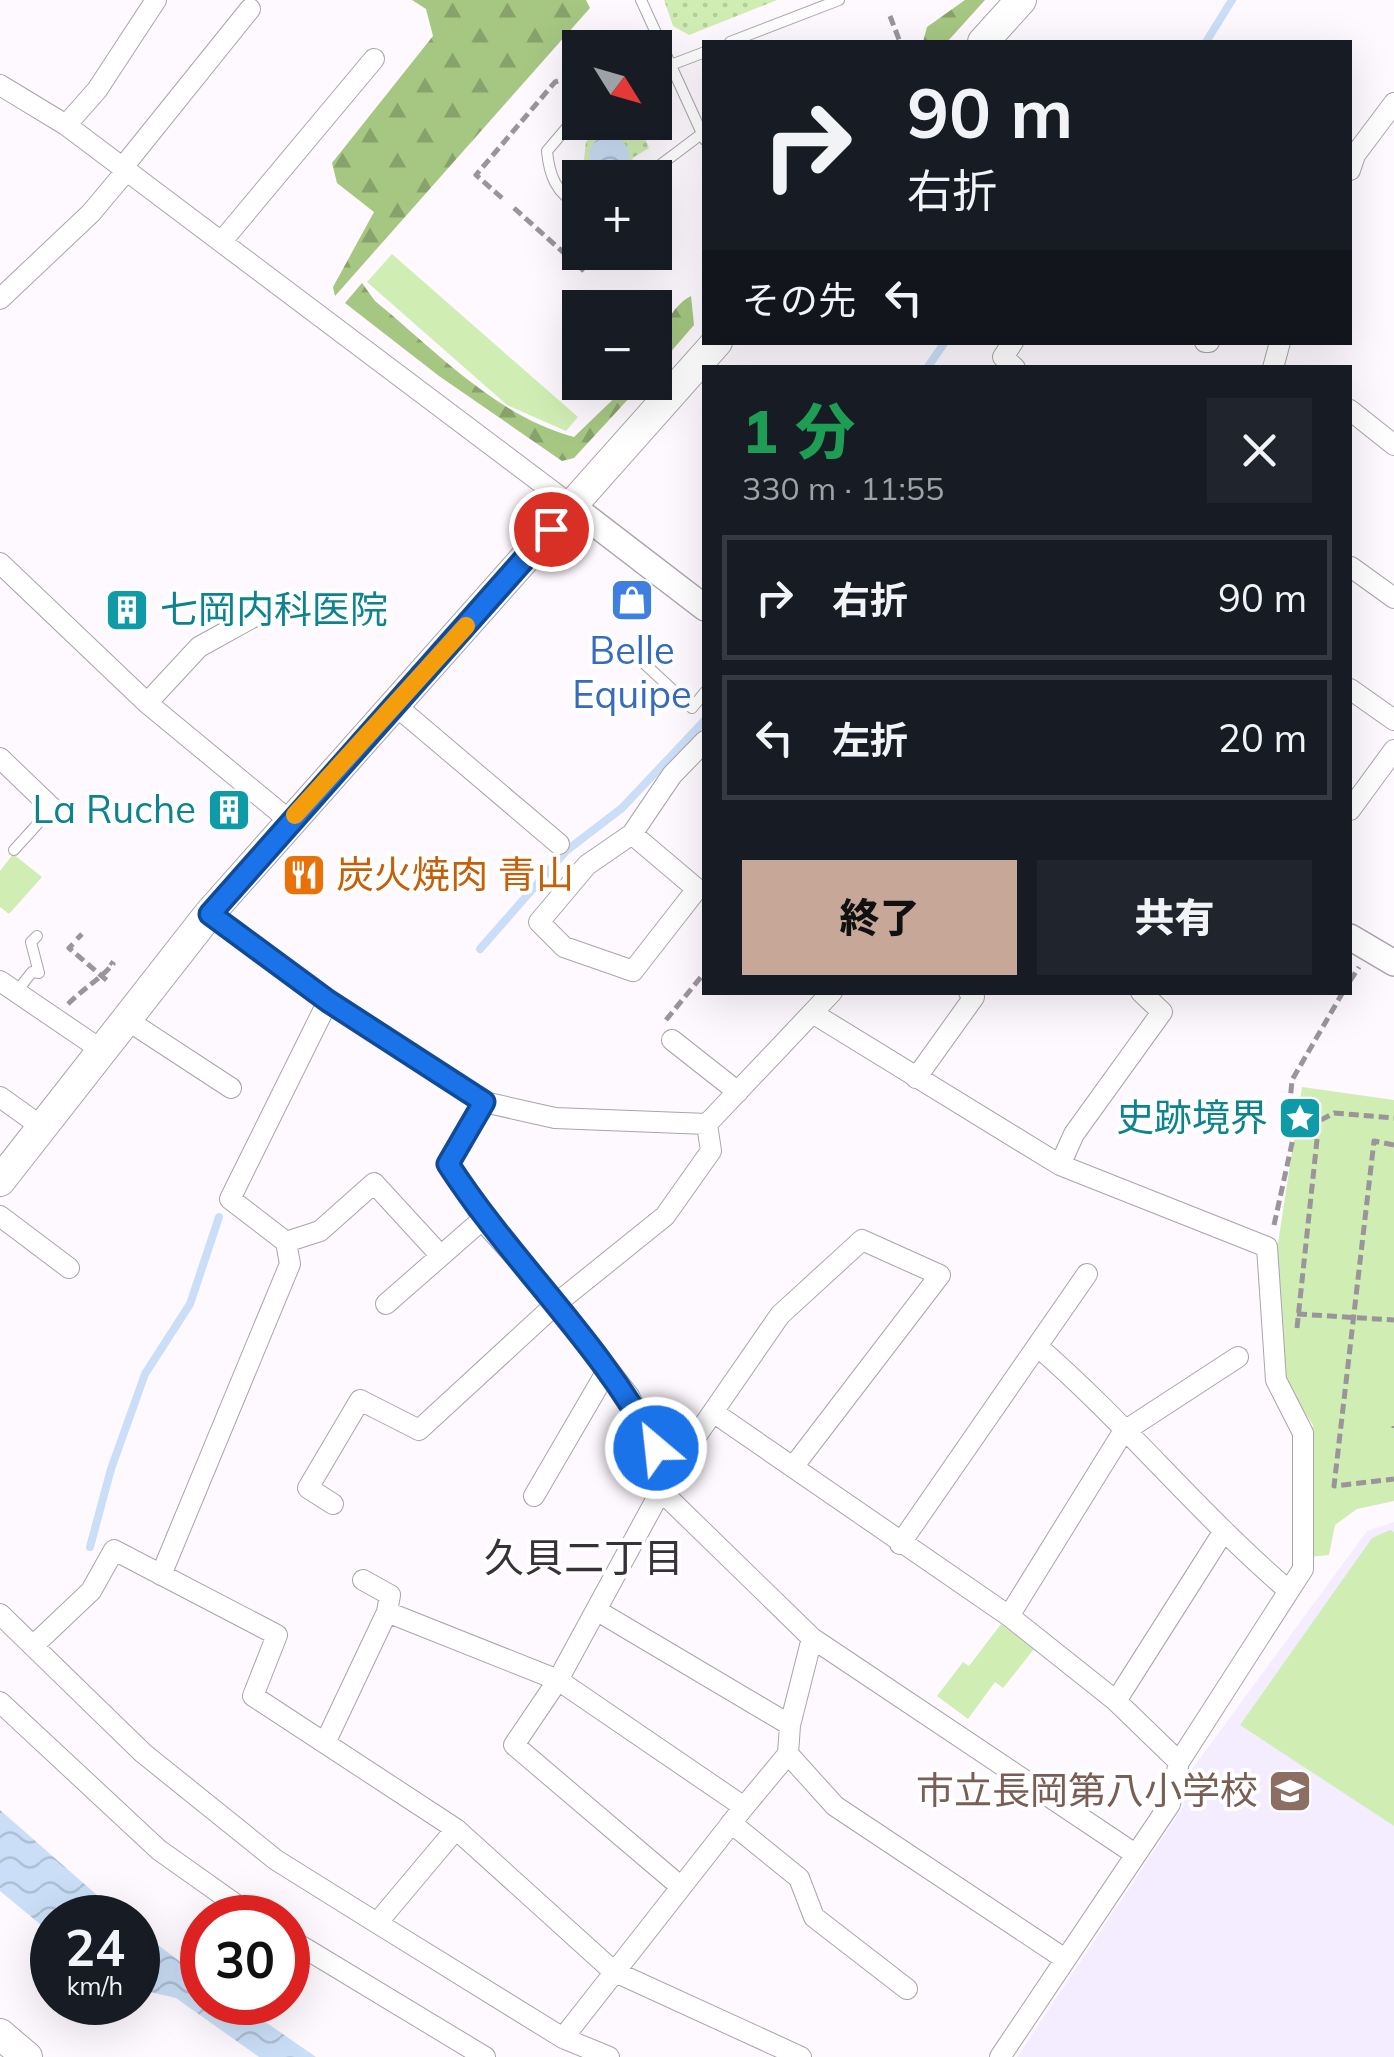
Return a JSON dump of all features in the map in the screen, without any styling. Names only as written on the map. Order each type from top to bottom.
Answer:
[{"type":"main road","points":[[985,40],[1021,0]]},
{"type":"main road","points":[[0,1181],[124,1018],[210,914],[714,345]]},
{"type":"main road","points":[[0,2034],[27,2057]]},
{"type":"street","points":[[66,124],[97,90],[149,3]]},
{"type":"street","points":[[0,300],[91,213],[250,9]]},
{"type":"street","points":[[222,241],[374,59]]},
{"type":"street","points":[[0,85],[66,124],[702,606]]},
{"type":"street","points":[[1352,164],[1394,103]]},
{"type":"street","points":[[1011,345],[1003,357],[1012,365]]},
{"type":"street","points":[[1352,412],[1394,445]]},
{"type":"street","points":[[0,563],[148,703],[290,821]]},
{"type":"street","points":[[1352,568],[1394,598]]},
{"type":"street","points":[[148,703],[199,647],[256,615]]},
{"type":"street","points":[[1352,690],[1394,720]]},
{"type":"street","points":[[395,705],[559,844]]},
{"type":"street","points":[[632,834],[698,889],[633,970],[564,947],[539,922],[587,865],[632,834],[672,774],[702,744]]},
{"type":"street","points":[[1352,807],[1394,750]]},
{"type":"street","points":[[0,758],[52,808]]},
{"type":"street","points":[[210,914],[328,1001],[484,1102],[555,1118],[707,1124],[830,995]]},
{"type":"street","points":[[1352,938],[1394,963]]},
{"type":"street","points":[[8,986],[100,1049]]},
{"type":"street","points":[[916,1078],[974,997],[972,995]]},
{"type":"street","points":[[1060,1165],[1074,1134],[1162,1012],[1143,995]]},
{"type":"street","points":[[161,1575],[290,1264],[286,1242],[230,1200],[328,1001]]},
{"type":"street","points":[[814,1014],[1060,1165],[1267,1247],[1276,1380],[1303,1433],[1302,1569],[1178,1762],[1170,1804],[1000,2057]]},
{"type":"street","points":[[124,1018],[231,1088]]},
{"type":"street","points":[[672,1040],[738,1092]]},
{"type":"street","points":[[0,1097],[42,1127]]},
{"type":"street","points":[[484,1102],[448,1164],[484,1219],[628,1396],[666,1483],[812,1638],[1135,1854]]},
{"type":"street","points":[[333,1504],[308,1488],[360,1400],[419,1430],[557,1304],[666,1216],[711,1151],[707,1124]]},
{"type":"street","points":[[286,1242],[320,1231],[374,1183],[441,1256]]},
{"type":"street","points":[[0,1216],[69,1268]]},
{"type":"street","points":[[386,1304],[484,1219]]},
{"type":"street","points":[[680,1886],[514,1744],[558,1680],[666,1483],[780,1315],[862,1240],[940,1274],[793,1467]]},
{"type":"street","points":[[900,1544],[1087,1274]]},
{"type":"street","points":[[1037,1346],[1084,1386],[1222,1534],[1288,1590]]},
{"type":"street","points":[[1009,1616],[1123,1432],[1238,1357]]},
{"type":"street","points":[[534,1496],[608,1369]]},
{"type":"street","points":[[713,1412],[1009,1616],[1116,1701],[1178,1762]]},
{"type":"street","points":[[1116,1701],[1222,1534]]},
{"type":"street","points":[[34,1645],[90,1591],[114,1550],[277,1635],[253,1696],[456,1830],[613,1971],[801,2057]]},
{"type":"street","points":[[325,1743],[388,1612],[390,1595],[363,1580]]},
{"type":"street","points":[[596,1610],[790,1725]]},
{"type":"street","points":[[388,1612],[558,1680],[738,1815],[799,1878],[814,1918],[907,1990]]},
{"type":"street","points":[[0,1614],[158,1765],[276,1860],[563,2038],[609,2057]]},
{"type":"street","points":[[563,2038],[788,1754],[790,1725],[812,1638]]},
{"type":"street","points":[[0,1702],[159,1850],[223,1895]]},
{"type":"street","points":[[788,1754],[835,1806],[1065,1959]]},
{"type":"street","points":[[378,1924],[456,1830]]},
{"type":"street","points":[[310,1951],[485,2057]]},
{"type":"lane","points":[[641,0],[655,30]]},
{"type":"lane","points":[[735,40],[840,0]]},
{"type":"lane","points":[[672,66],[702,53]]},
{"type":"lane","points":[[672,68],[702,131]]},
{"type":"lane","points":[[562,133],[547,151],[548,170],[562,191]]},
{"type":"lane","points":[[669,160],[702,136]]},
{"type":"lane","points":[[634,653],[692,708],[702,696]]},
{"type":"lane","points":[[14,850],[52,808]]},
{"type":"lane","points":[[8,986],[32,972],[39,973],[31,942],[36,936]]},
{"type":"path","points":[[890,16],[899,40]]},
{"type":"path","points":[[502,198],[476,176],[555,82],[562,80]]},
{"type":"path","points":[[514,208],[562,251]]},
{"type":"path","points":[[73,943],[110,983]]},
{"type":"path","points":[[56,1017],[92,979],[103,976],[113,964],[110,962]]},
{"type":"path","points":[[672,1040],[664,1022],[702,976]]},
{"type":"path","points":[[1267,1247],[1296,1125],[1292,1080],[1342,995]]},
{"type":"path","points":[[1297,1333],[1319,1121],[1334,1113],[1394,1118]]},
{"type":"path","points":[[1394,1145],[1374,1141],[1334,1486],[1394,1479]]},
{"type":"path","points":[[1298,1314],[1394,1320]]},
{"type":"shaded area","name":"市立長岡第八小学校","points":[[1394,1522],[1394,2057],[1017,2057],[1183,1807],[1187,1776],[1367,1531]]},
{"type":"green space","points":[[412,0],[586,0],[590,8],[571,30],[562,30],[562,40],[335,296],[333,287],[374,212],[337,183],[332,163],[433,36],[426,9]]},
{"type":"green space","points":[[664,0],[777,0],[689,35],[673,26]]},
{"type":"green space","points":[[965,0],[985,0],[949,40],[924,40],[927,27]]},
{"type":"green space","points":[[645,140],[649,148],[632,160],[584,160],[586,142]]},
{"type":"green space","points":[[392,254],[578,417],[566,431],[507,405],[367,282]]},
{"type":"green space","points":[[362,283],[375,301],[468,380],[519,414],[574,437],[612,400],[627,400],[574,458],[562,461],[439,376],[345,303]]},
{"type":"green space","points":[[691,296],[694,325],[672,350],[672,314]]},
{"type":"green space","points":[[13,854],[42,877],[9,914],[0,907],[0,871]]},
{"type":"green space","points":[[1302,1087],[1394,1100],[1394,1501],[1357,1509],[1335,1525],[1329,1555],[1308,1557],[1313,1425],[1282,1379],[1277,1250]]},
{"type":"green space","points":[[1394,1532],[1394,1826],[1240,1725],[1372,1538]]},
{"type":"green space","points":[[1001,1624],[1034,1649],[1003,1688],[995,1682],[968,1719],[937,1696],[963,1662],[969,1666]]},
{"type":"water","points":[[598,140],[620,140],[627,148],[628,160],[590,160],[591,148]]},
{"type":"water","points":[[0,1810],[97,1895],[30,1895],[30,1916],[0,1891]]},
{"type":"water","points":[[160,1946],[180,1962],[180,2001],[160,1994]]},
{"type":"water","points":[[214,2025],[270,2025],[316,2057],[259,2057]]},
{"type":"waterway","points":[[1207,40],[1232,0]]},
{"type":"waterway","points":[[929,365],[943,345]]},
{"type":"waterway","points":[[480,949],[566,851],[622,808],[702,723]]},
{"type":"waterway","points":[[90,1547],[111,1469],[145,1374],[190,1304],[219,1217]]},
{"type":"slow traffic","points":[[295,815],[466,626]]},
{"type":"place","name":"Belle Equipe","points":[[632,600]]},
{"type":"place","name":"七岡内科医院","points":[[127,610]]},
{"type":"place","name":"La Ruche","points":[[229,810]]},
{"type":"place","name":"炭火焼肉 青山","points":[[304,875]]},
{"type":"place","name":"史跡境界","points":[[1300,1118]]},
{"type":"place","name":"市立長岡第八小学校","points":[[1290,1791]]},
{"type":"district","name":"久貝二丁目","points":[[584,1558]]},
{"type":"route","points":[[551,529],[210,914],[235,937],[328,1001],[380,1031],[484,1102],[448,1164],[490,1229],[557,1304],[628,1396],[656,1448]]}]
